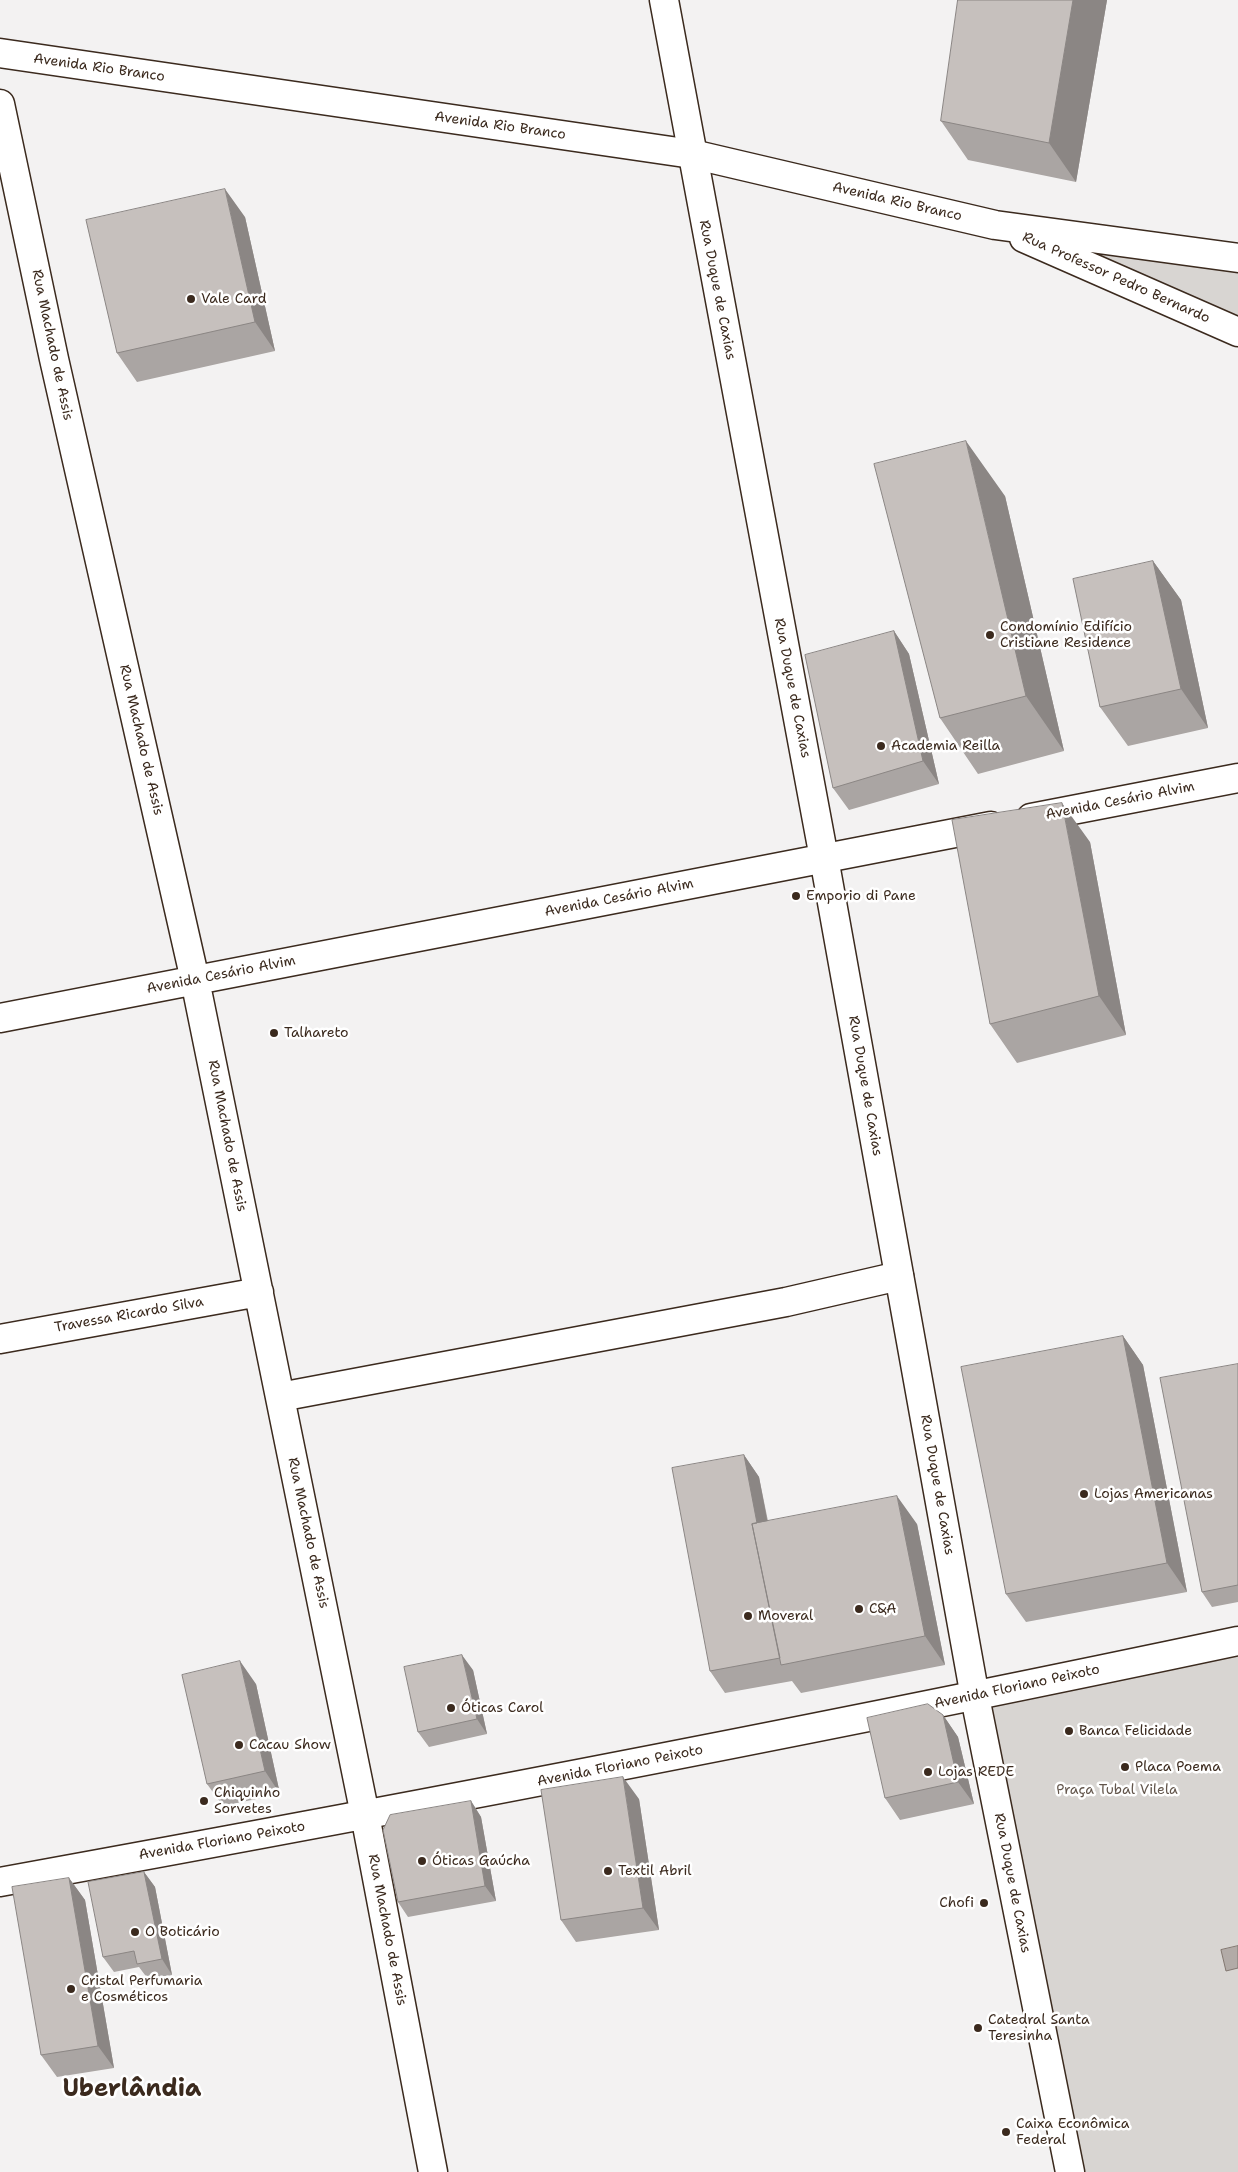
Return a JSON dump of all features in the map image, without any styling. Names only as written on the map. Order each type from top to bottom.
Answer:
[{"type":"street","name":"Rua Duque de Caxias","points":[[664,0],[824,858],[975,1697],[1070,2172]]},
{"type":"street","name":"Avenida Rio Branco","points":[[0,54],[692,154],[995,225]]},
{"type":"street","name":"Rua Machado de Assis","points":[[0,104],[54,359],[196,980],[365,1815],[433,2172]]},
{"type":"street","points":[[995,225],[1238,258]]},
{"type":"street","name":"Rua Professor Pedro Bernardo","points":[[995,225],[1238,332]]},
{"type":"street","name":"Avenida Cesário Alvim","points":[[0,1018],[1238,778]]},
{"type":"street","points":[[280,1397],[786,1302],[899,1276]]},
{"type":"street","name":"Travessa Ricardo Silva","points":[[0,1339],[259,1292]]},
{"type":"street","name":"Avenida Floriano Peixoto","points":[[0,1882],[365,1815],[975,1697],[1238,1641]]},
{"type":"green space","points":[[995,225],[1238,258],[1238,332]]},
{"type":"green space","name":"Praça Tubal Vilela","points":[[1238,1641],[1238,2172],[1070,2172],[975,1697]]},
{"type":"shaded area","points":[[1238,1946],[1238,1968],[1226,1971],[1221,1950]]},
{"type":"building","points":[[958,0],[1073,0],[1049,143],[941,121]]},
{"type":"building","name":"Vale Card","points":[[225,189],[255,322],[117,353],[86,220]]},
{"type":"building","points":[[966,441],[1026,696],[940,718],[874,464]]},
{"type":"building","points":[[1153,561],[1181,689],[1100,707],[1073,579]]},
{"type":"building","points":[[894,631],[923,761],[833,788],[805,655]]},
{"type":"building","points":[[1062,803],[1099,996],[990,1024],[952,820]]},
{"type":"building","name":"Lojas Americanas","points":[[1123,1336],[1167,1563],[1006,1594],[961,1367]]},
{"type":"building","points":[[1238,1364],[1238,1585],[1202,1592],[1160,1378]]},
{"type":"building","name":"Moveral","points":[[744,1455],[757,1523],[752,1524],[780,1658],[710,1671],[672,1468]]},
{"type":"building","name":"C&A","points":[[897,1496],[925,1636],[781,1665],[752,1524]]},
{"type":"building","name":"Óticas Carol","points":[[462,1655],[477,1719],[418,1732],[404,1667]]},
{"type":"building","name":"Cacau Show","points":[[240,1661],[265,1771],[207,1784],[182,1675]]},
{"type":"building","name":"Lojas REDE","points":[[928,1704],[943,1715],[958,1782],[885,1798],[867,1718]]},
{"type":"building","name":"Textil Abril","points":[[623,1777],[643,1908],[561,1920],[541,1790]]},
{"type":"building","points":[[471,1801],[485,1886],[398,1902],[383,1830],[390,1815]]},
{"type":"building","name":"O Boticário","points":[[144,1872],[162,1959],[137,1964],[134,1951],[103,1957],[88,1882]]},
{"type":"building","name":"Cristal Perfumaria e Cosméticos","points":[[69,1878],[98,2046],[41,2055],[12,1887]]},
{"type":"place","name":"Vale Card","points":[[191,299]]},
{"type":"place","name":"Condomínio Edifício Cristiane Residence","points":[[990,635]]},
{"type":"place","name":"Academia Reilla","points":[[881,746]]},
{"type":"place","name":"Emporio di Pane","points":[[796,896]]},
{"type":"place","name":"Talhareto","points":[[274,1033]]},
{"type":"place","name":"Lojas Americanas","points":[[1084,1494]]},
{"type":"place","name":"C&A","points":[[859,1609]]},
{"type":"place","name":"Moveral","points":[[748,1616]]},
{"type":"place","name":"Óticas Carol","points":[[451,1708]]},
{"type":"place","name":"Banca Felicidade","points":[[1069,1731]]},
{"type":"place","name":"Cacau Show","points":[[239,1745]]},
{"type":"place","name":"Placa Poema","points":[[1125,1767]]},
{"type":"place","name":"Lojas REDE","points":[[928,1772]]},
{"type":"place","name":"Chiquinho Sorvetes","points":[[204,1801]]},
{"type":"place","name":"Óticas Gaúcha","points":[[422,1861]]},
{"type":"place","name":"Textil Abril","points":[[608,1871]]},
{"type":"place","name":"Chofi","points":[[984,1903]]},
{"type":"place","name":"O Boticário","points":[[135,1932]]},
{"type":"place","name":"Cristal Perfumaria e Cosméticos","points":[[71,1989]]},
{"type":"place","name":"Catedral Santa Teresinha","points":[[978,2028]]},
{"type":"place","name":"Caixa Econômica Federal","points":[[1006,2132]]},
{"type":"district","name":"Uberlândia","points":[[132,2090]]}]
